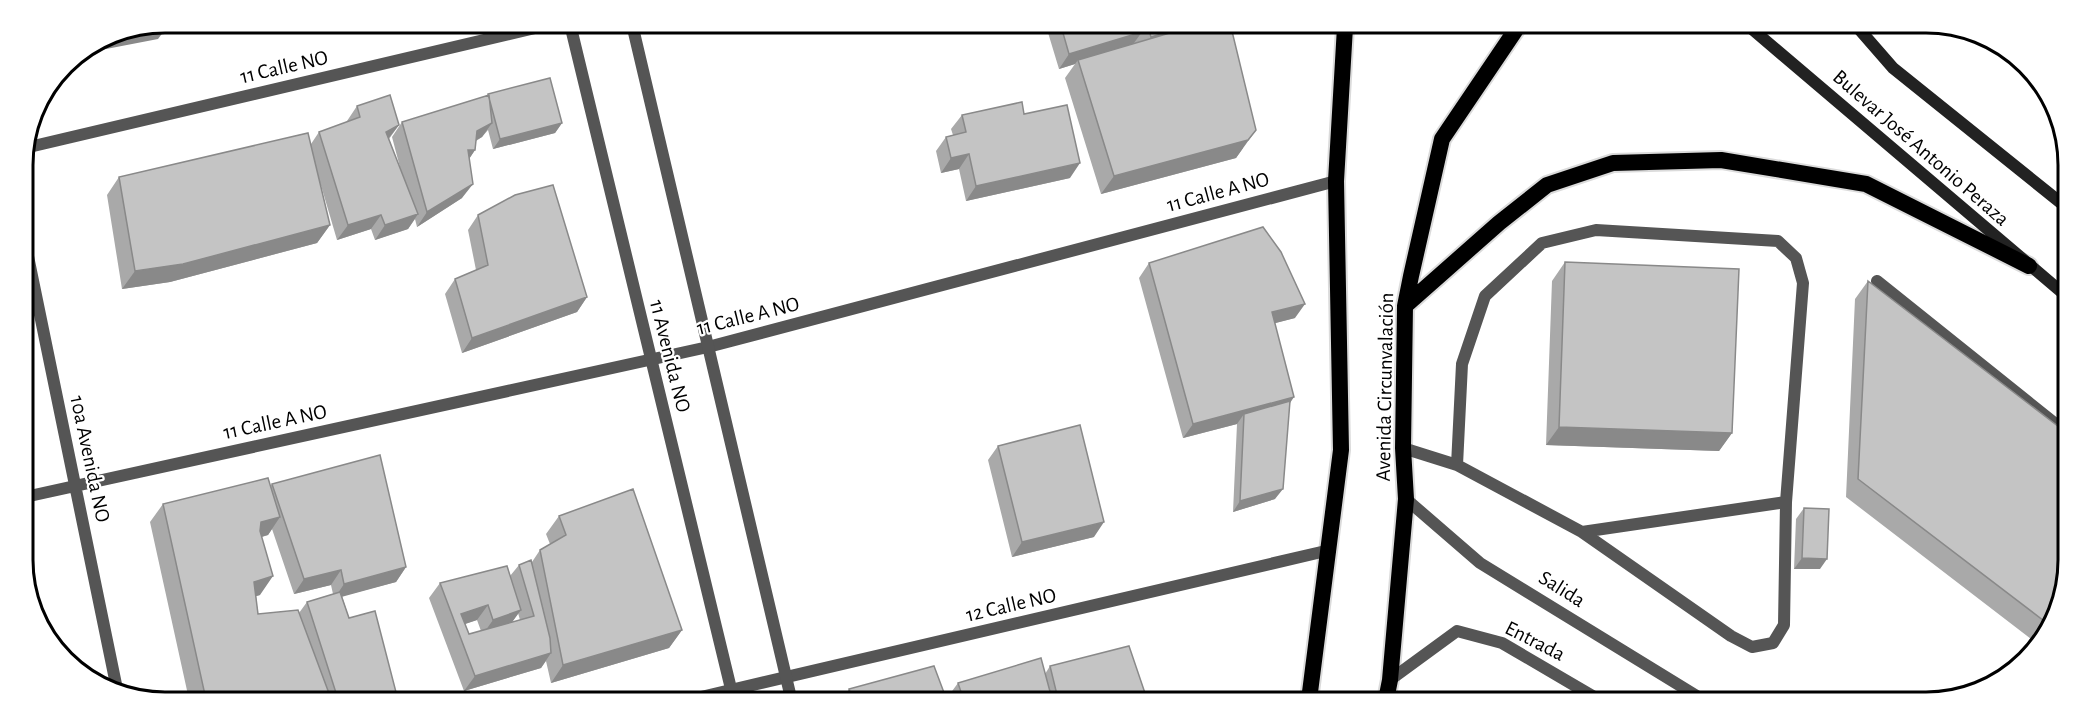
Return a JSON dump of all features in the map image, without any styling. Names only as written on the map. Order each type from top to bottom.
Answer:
[{"type":"highway","name":"Avenida Circunvalación","points":[[1310,692],[1341,450],[1336,181],[1346,33]]},
{"type":"highway","name":"Avenida Circunvalación","points":[[1388,692],[1406,499],[1403,448],[1405,306],[1442,139],[1514,33]]},
{"type":"highway","points":[[1405,306],[1547,185],[1612,164],[1720,160],[1866,184],[2029,266]]},
{"type":"main road","name":"Bulevar José Antonio Peraza","points":[[1757,33],[2058,289]]},
{"type":"main road","name":"Bulevar José Antonio Peraza","points":[[1861,33],[1893,68],[2058,201]]},
{"type":"street","name":"11 Calle NO","points":[[34,146],[514,33]]},
{"type":"street","name":"11 Avenida NO","points":[[572,33],[732,692]]},
{"type":"street","name":"11 Avenida NO","points":[[634,33],[790,692]]},
{"type":"street","name":"11 Calle A NO","points":[[33,496],[708,347],[1336,181]]},
{"type":"street","points":[[1403,448],[1457,465],[1582,532],[1731,636],[1752,647],[1773,643],[1784,625],[1786,502],[1803,283],[1796,258],[1778,241],[1596,230],[1542,243],[1485,296],[1462,364],[1457,465]]},
{"type":"street","name":"10a Avenida NO","points":[[33,281],[116,683]]},
{"type":"street","points":[[1877,281],[2058,426]]},
{"type":"street","name":"Salida","points":[[1406,499],[1480,563],[1689,692]]},
{"type":"street","points":[[1582,532],[1786,502]]},
{"type":"street","name":"12 Calle NO","points":[[738,692],[787,677],[1330,550]]},
{"type":"street","name":"Entrada","points":[[1390,680],[1457,631],[1502,643],[1586,692]]},
{"type":"building","points":[[1063,33],[1139,33],[1069,54]]},
{"type":"building","points":[[1150,33],[1164,33],[1151,37]]},
{"type":"building","points":[[1170,33],[1232,33],[1256,130],[1248,140],[1114,176],[1078,60]]},
{"type":"building","points":[[550,78],[562,123],[500,139],[488,94]]},
{"type":"building","points":[[390,95],[399,125],[386,132],[418,214],[385,225],[381,215],[348,225],[319,132],[360,117],[357,106]]},
{"type":"building","points":[[489,95],[492,123],[477,131],[475,150],[468,150],[473,184],[427,212],[402,122]]},
{"type":"building","points":[[1022,102],[1024,114],[1067,105],[1080,163],[976,186],[969,154],[951,158],[946,137],[966,132],[962,115]]},
{"type":"building","points":[[308,133],[330,225],[183,264],[135,271],[119,177]]},
{"type":"building","points":[[553,185],[587,297],[472,338],[455,279],[488,265],[478,215],[515,195]]},
{"type":"building","points":[[1263,227],[1281,252],[1305,304],[1272,312],[1294,397],[1193,424],[1149,263]]},
{"type":"building","points":[[1565,262],[1739,269],[1732,433],[1559,427]]},
{"type":"building","points":[[1868,281],[2058,426],[2057,577],[2054,594],[2043,620],[1858,479]]},
{"type":"building","points":[[1290,401],[1283,489],[1240,501],[1244,414]]},
{"type":"building","points":[[1080,425],[1104,522],[1022,542],[998,446]]},
{"type":"building","points":[[380,455],[406,567],[344,584],[341,570],[304,579],[272,484]]},
{"type":"building","points":[[268,478],[280,517],[261,522],[260,531],[273,576],[254,582],[258,614],[298,610],[329,692],[204,692],[163,504]]},
{"type":"building","points":[[633,489],[682,630],[563,665],[540,550],[566,535],[559,516]]},
{"type":"building","points":[[1804,508],[1829,509],[1827,559],[1802,558]]},
{"type":"building","points":[[531,560],[550,638],[551,653],[475,676],[440,583],[507,566],[521,610],[493,620],[488,605],[461,614],[469,634],[534,616],[519,565]]},
{"type":"building","points":[[340,592],[349,618],[375,611],[396,692],[336,692],[307,602]]},
{"type":"building","points":[[1129,646],[1145,692],[1056,692],[1050,666]]},
{"type":"building","points":[[1041,658],[1050,692],[961,692],[958,683]]},
{"type":"building","points":[[934,666],[944,692],[850,692],[849,689]]}]
